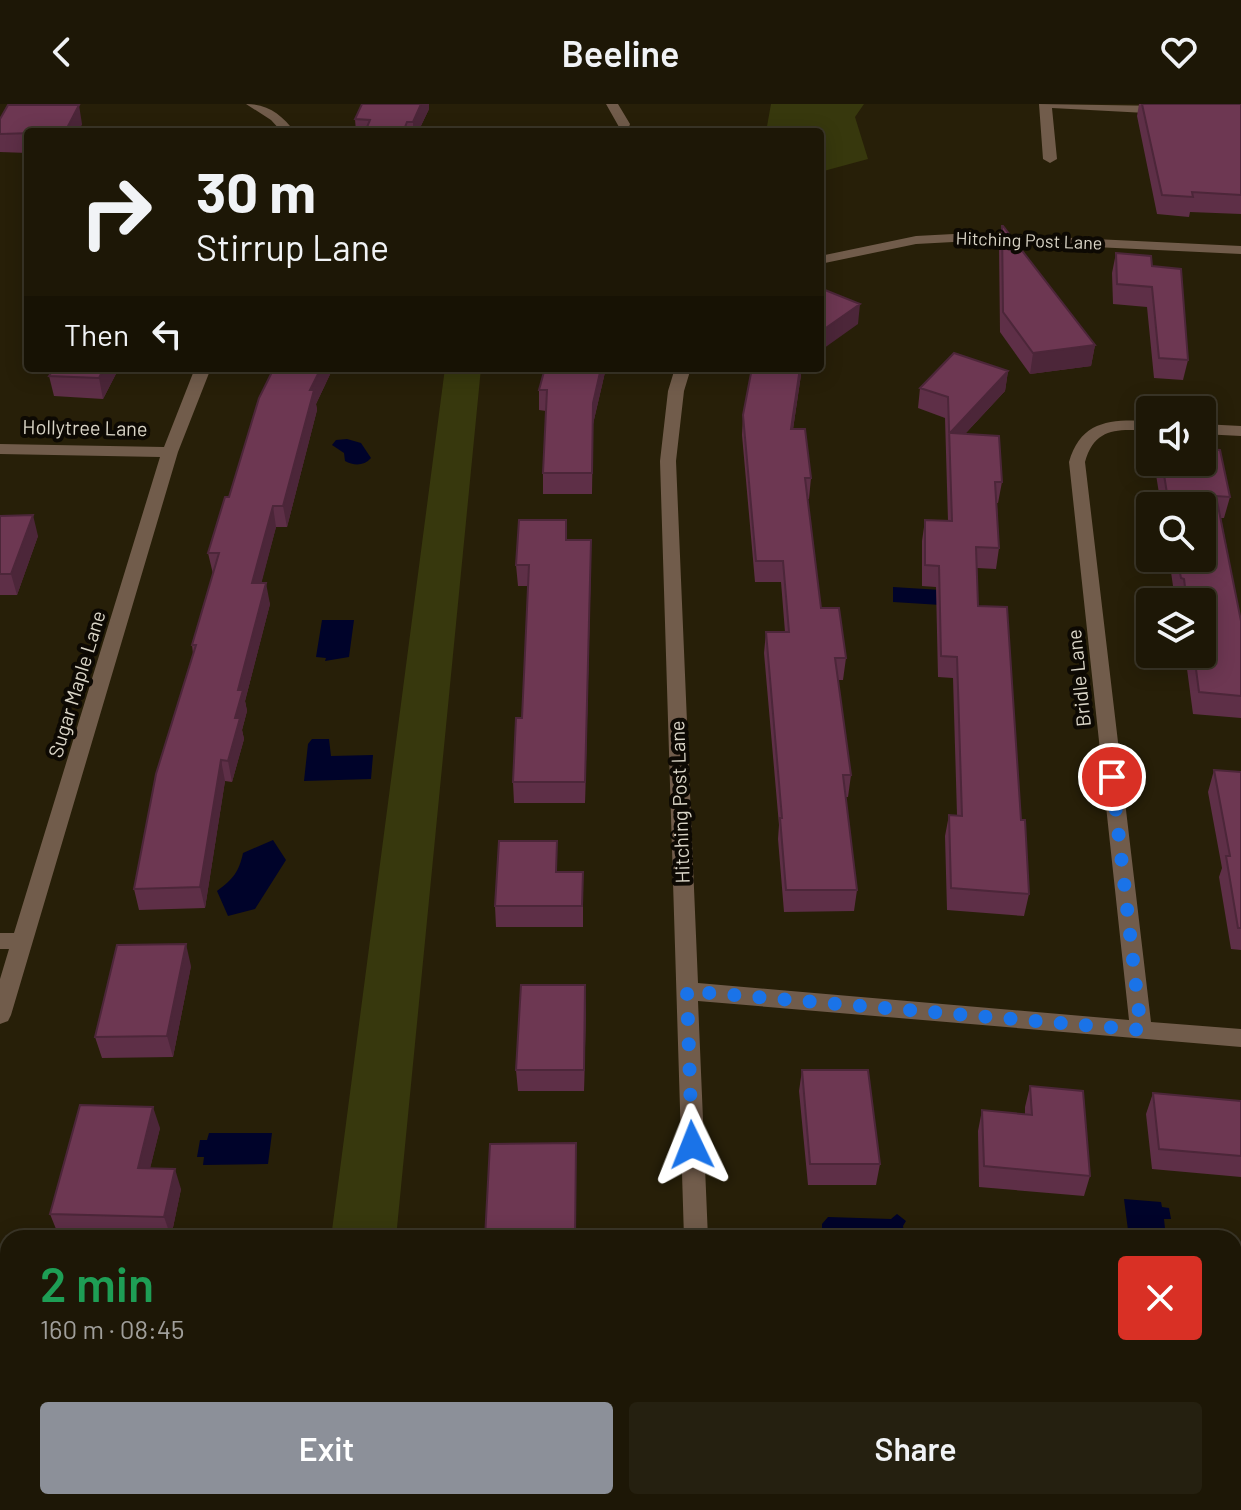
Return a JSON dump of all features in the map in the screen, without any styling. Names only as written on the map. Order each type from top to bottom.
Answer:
[{"type":"street","points":[[252,104],[275,117],[285,128]]},
{"type":"street","points":[[612,104],[624,124]]},
{"type":"street","points":[[1050,159],[1045,104],[1181,111]]},
{"type":"street","name":"Hitching Post Lane","points":[[824,259],[916,240],[972,237],[1241,250]]},
{"type":"street","name":"Sugar Maple Lane","points":[[0,1015],[11,941],[170,452],[201,372]]},
{"type":"street","name":"Hitching Post Lane","points":[[682,372],[676,391],[668,461],[696,1230]]},
{"type":"street","name":"Bridle Lane","points":[[1136,425],[1121,424],[1098,429],[1080,445],[1077,462],[1141,1030]]},
{"type":"street","points":[[1216,430],[1241,431]]},
{"type":"street","name":"Hollytree Lane","points":[[0,449],[170,452]]},
{"type":"street","points":[[687,991],[1241,1038]]},
{"type":"shaded area","points":[[771,104],[864,104],[855,117],[868,159],[824,171],[824,128],[767,128]]},
{"type":"shaded area","points":[[444,372],[481,372],[397,1230],[332,1230]]},
{"type":"water","points":[[336,440],[361,443],[371,458],[359,464],[345,461],[344,453],[332,445]]},
{"type":"water","points":[[893,587],[941,590],[941,605],[893,602]]},
{"type":"water","points":[[322,620],[354,620],[349,657],[325,661],[326,658],[316,657]]},
{"type":"water","points":[[312,739],[329,739],[331,756],[373,755],[371,779],[304,781],[308,744]]},
{"type":"water","points":[[273,840],[286,860],[255,909],[228,916],[217,891],[234,875],[243,853]]},
{"type":"water","points":[[209,1133],[272,1133],[268,1164],[203,1165],[204,1157],[197,1157],[200,1140],[207,1140]]},
{"type":"water","points":[[1124,1199],[1161,1202],[1162,1207],[1169,1208],[1171,1219],[1164,1219],[1165,1230],[1128,1230]]},
{"type":"water","points":[[897,1214],[906,1221],[904,1230],[822,1230],[822,1224],[828,1217],[891,1219]]},
{"type":"building","points":[[362,104],[421,104],[413,122],[407,122],[405,128],[367,128],[370,120],[355,119]]},
{"type":"building","points":[[1142,104],[1241,104],[1241,195],[1192,192],[1193,197],[1162,195]]},
{"type":"building","points":[[8,105],[79,105],[67,128],[24,128],[24,133],[0,134],[0,119]]},
{"type":"building","points":[[1002,226],[1095,345],[1033,353],[1003,312]]},
{"type":"building","points":[[1116,253],[1151,256],[1152,266],[1181,269],[1188,360],[1159,358],[1152,287],[1117,284]]},
{"type":"building","points":[[824,290],[860,304],[824,329]]},
{"type":"building","points":[[954,353],[1008,371],[950,433],[999,436],[1002,482],[995,482],[999,548],[976,547],[978,606],[1007,607],[1029,894],[951,888],[949,815],[962,816],[957,657],[941,656],[939,566],[925,565],[925,520],[952,521],[948,397],[920,388]]},
{"type":"building","points":[[52,372],[102,372],[99,378],[49,376]]},
{"type":"building","points":[[272,372],[319,372],[310,390],[314,390],[283,506],[273,506],[252,583],[266,583],[238,690],[243,690],[235,718],[240,718],[228,761],[221,760],[200,887],[134,889],[156,774],[196,645],[192,645],[219,553],[208,553],[225,497],[229,497],[259,398]]},
{"type":"building","points":[[544,372],[600,372],[593,403],[592,473],[543,473],[547,390],[539,390]]},
{"type":"building","points":[[751,372],[799,372],[791,429],[805,429],[811,478],[805,478],[821,608],[839,608],[846,658],[835,658],[851,775],[843,775],[857,890],[786,890],[766,632],[789,632],[783,561],[756,561],[743,415]]},
{"type":"building","points":[[1216,450],[1220,450],[1230,497],[1216,496],[1216,492],[1167,492],[1164,476],[1216,476]]},
{"type":"building","points":[[1216,496],[1241,621],[1241,696],[1199,692],[1196,668],[1216,668],[1216,588],[1185,588],[1180,572],[1216,572]]},
{"type":"building","points":[[33,515],[11,574],[0,574],[0,516]]},
{"type":"building","points":[[519,520],[566,520],[566,540],[591,540],[585,782],[513,782],[516,718],[522,718],[529,565],[516,565]]},
{"type":"building","points":[[1214,770],[1241,772],[1241,928],[1238,928],[1226,856],[1230,856]]},
{"type":"building","points":[[499,841],[557,841],[556,872],[583,872],[582,906],[495,906]]},
{"type":"building","points":[[186,944],[167,1036],[95,1037],[117,945]]},
{"type":"building","points":[[521,985],[585,985],[584,1070],[516,1070]]},
{"type":"building","points":[[802,1070],[868,1070],[880,1164],[810,1164]]},
{"type":"building","points":[[1030,1086],[1083,1091],[1090,1176],[984,1166],[982,1110],[1032,1115]]},
{"type":"building","points":[[1153,1093],[1241,1101],[1241,1156],[1159,1149]]},
{"type":"building","points":[[80,1105],[153,1107],[138,1168],[175,1169],[164,1217],[50,1214]]},
{"type":"building","points":[[576,1143],[575,1230],[485,1230],[490,1144]]},
{"type":"route","points":[[692,1145],[687,991],[1141,1030],[1112,777]]}]
